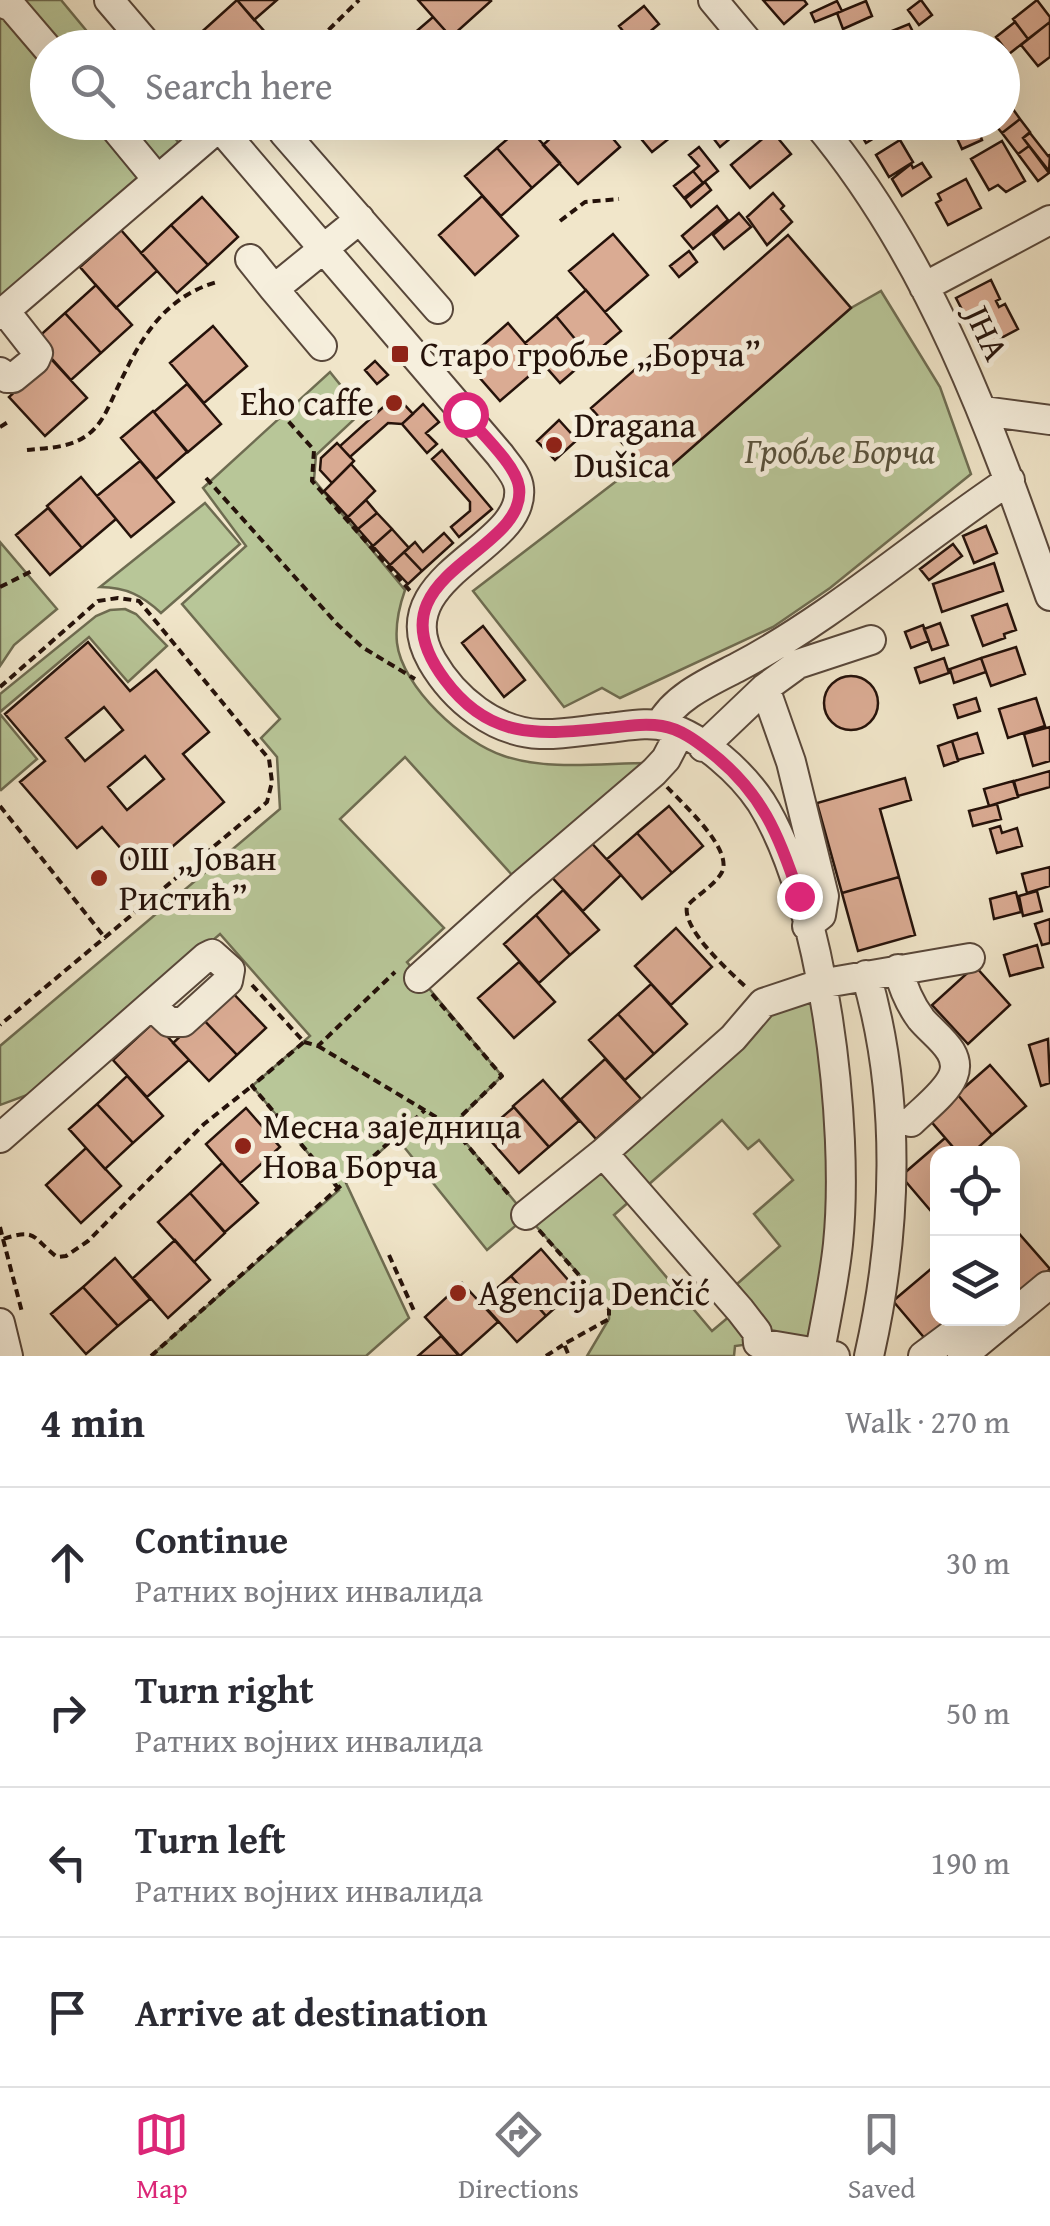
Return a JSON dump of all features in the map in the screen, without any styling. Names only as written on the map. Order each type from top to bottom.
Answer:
[{"type":"street","points":[[109,0],[135,30]]},
{"type":"street","points":[[714,0],[738,30]]},
{"type":"street","points":[[6,5],[30,30]]},
{"type":"street","points":[[125,140],[158,180]]},
{"type":"street","points":[[0,372],[12,378],[38,353],[2,313],[201,140]]},
{"type":"street","points":[[230,140],[500,455],[516,479],[518,502],[510,518],[430,597],[424,611],[422,633],[430,658],[456,695],[496,722],[543,734],[681,735],[766,688],[798,664],[871,640]]},
{"type":"street","points":[[290,140],[438,309]]},
{"type":"street","name":"ЈНА","points":[[830,140],[874,198],[924,286],[983,411],[1050,596]]},
{"type":"street","points":[[274,289],[360,219]]},
{"type":"street","points":[[924,286],[1050,220]]},
{"type":"street","points":[[250,259],[322,346]]},
{"type":"street","points":[[983,411],[1050,420]]},
{"type":"street","points":[[602,1154],[740,1310],[756,1332],[756,1349],[825,1355],[838,1244],[840,1145],[834,1065],[808,926],[790,868],[761,803],[733,769],[681,735],[667,713],[682,700],[846,601],[1010,480]]},
{"type":"street","points":[[766,688],[792,762],[824,896],[821,915],[808,926]]},
{"type":"street","points":[[419,978],[654,772],[681,735]]},
{"type":"street","points":[[0,1138],[208,955],[218,956],[230,973]]},
{"type":"street","points":[[526,1215],[602,1154],[733,1038],[763,1003],[820,984],[970,958]]},
{"type":"street","points":[[898,970],[903,991],[921,1019],[948,1048],[955,1064],[951,1081],[911,1122]]},
{"type":"street","points":[[866,975],[883,1041],[889,1130],[889,1249],[870,1356]]},
{"type":"street","points":[[1020,1309],[1047,1286]]},
{"type":"street","points":[[8,1356],[12,1323]]},
{"type":"street","points":[[923,1356],[963,1326]]},
{"type":"street","points":[[962,1356],[999,1326]]},
{"type":"path","points":[[329,30],[360,0]]},
{"type":"path","points":[[560,221],[585,202],[619,199]]},
{"type":"path","points":[[26,450],[65,445],[86,436],[102,420],[142,338],[156,318],[217,282]]},
{"type":"path","points":[[280,412],[314,450],[312,480],[410,592],[430,597]]},
{"type":"path","points":[[0,427],[8,422]]},
{"type":"path","points":[[206,478],[337,624],[362,647],[419,682]]},
{"type":"path","points":[[0,586],[34,570]]},
{"type":"path","points":[[0,687],[98,601],[139,601],[269,758],[272,782],[267,802],[0,1025]]},
{"type":"path","points":[[654,772],[723,854],[720,875],[688,906],[688,922],[723,966],[763,1003]]},
{"type":"path","points":[[0,806],[106,939]]},
{"type":"path","points":[[318,1046],[400,968],[412,971],[502,1076],[452,1126]]},
{"type":"path","points":[[230,973],[243,974],[304,1042],[318,1046],[452,1126],[609,1308],[609,1319],[546,1356]]},
{"type":"path","points":[[3,1239],[27,1231],[57,1257],[66,1256],[101,1228],[204,1124],[304,1042]]},
{"type":"path","points":[[252,1086],[339,1190]]},
{"type":"path","points":[[154,1355],[425,1110]]},
{"type":"path","points":[[0,1227],[12,1323]]},
{"type":"path","points":[[389,1255],[415,1313]]},
{"type":"path","points":[[564,1344],[568,1356]]},
{"type":"green space","points":[[0,0],[61,0],[86,30],[30,30],[30,140],[176,140],[185,150],[0,303]]},
{"type":"green space","name":"Гробље Борча","points":[[881,291],[940,387],[971,474],[830,588],[773,627],[620,698],[602,688],[564,707],[473,591],[640,463],[655,480],[851,308]]},
{"type":"green space","points":[[330,372],[362,412],[316,455],[314,480],[405,590],[398,616],[397,643],[401,660],[422,695],[453,726],[504,756],[558,765],[649,763],[513,876],[405,757],[340,819],[444,928],[407,962],[502,1076],[452,1126],[526,1215],[733,1038],[820,984],[834,1065],[819,1356],[753,1356],[757,1343],[735,1346],[734,1356],[587,1356],[609,1319],[609,1308],[527,1216],[487,1250],[396,1137],[346,1183],[409,1318],[366,1356],[156,1356],[154,1353],[339,1190],[252,1086],[310,1036],[220,934],[57,1076],[30,1094],[0,1105],[0,1046],[280,809],[277,757],[261,738],[280,719],[182,604],[246,546],[203,488]],"holes":[[[722,1120],[748,1149],[759,1140],[793,1180],[754,1214],[780,1246],[737,1284],[749,1300],[712,1331],[614,1215]]]},
{"type":"green space","points":[[205,503],[240,544],[161,613],[134,594],[100,587]]},
{"type":"green space","points":[[0,542],[57,609],[14,645],[0,666]]},
{"type":"green space","points":[[125,609],[136,614],[167,646],[128,682],[89,637],[0,712],[0,694],[96,616]]},
{"type":"green space","points":[[0,714],[37,759],[1,790],[0,789]]},
{"type":"building","points":[[237,0],[263,30],[204,30]]},
{"type":"building","points":[[237,0],[277,0],[254,20]]},
{"type":"building","points":[[418,0],[491,1],[459,30],[445,30]]},
{"type":"building","points":[[763,0],[804,0],[807,4],[784,24]]},
{"type":"building","points":[[921,0],[932,15],[919,25],[908,10]]},
{"type":"building","points":[[1037,0],[1050,22],[1028,39],[1013,19]]},
{"type":"building","points":[[837,1],[842,11],[815,22],[811,13]]},
{"type":"building","points":[[866,1],[872,16],[843,29],[837,13]]},
{"type":"building","points":[[644,6],[659,24],[652,30],[622,30],[619,26]]},
{"type":"building","points":[[433,17],[444,30],[418,30]]},
{"type":"building","points":[[1015,22],[1028,39],[1020,45],[1020,30],[1005,30]]},
{"type":"building","points":[[1050,22],[1050,57],[1038,66],[1021,45]]},
{"type":"building","points":[[1020,119],[1030,132],[1023,138],[1029,146],[1018,154],[1007,140],[1020,140]]},
{"type":"building","points":[[1030,133],[1050,155],[1049,171],[1023,138]]},
{"type":"building","points":[[506,140],[539,140],[560,163],[532,188],[497,148]]},
{"type":"building","points":[[548,140],[614,140],[620,147],[578,184],[543,145]]},
{"type":"building","points":[[642,140],[667,140],[652,152]]},
{"type":"building","points":[[761,140],[779,140],[791,154],[750,188],[731,165]]},
{"type":"building","points":[[900,140],[913,162],[889,177],[876,155]]},
{"type":"building","points":[[958,140],[982,140],[962,149]]},
{"type":"building","points":[[1002,141],[1025,181],[1006,192],[998,185],[989,190],[971,159]]},
{"type":"building","points":[[1029,146],[1049,173],[1038,181],[1018,154]]},
{"type":"building","points":[[699,147],[718,171],[703,183],[693,171],[699,166],[689,155]]},
{"type":"building","points":[[497,148],[532,188],[501,216],[465,176]]},
{"type":"building","points":[[922,163],[931,177],[902,196],[892,179],[911,164],[913,168]]},
{"type":"building","points":[[693,171],[703,183],[684,198],[674,186]]},
{"type":"building","points":[[966,179],[981,208],[948,225],[936,203],[941,200],[938,194]]},
{"type":"building","points":[[705,182],[711,190],[691,207],[685,199]]},
{"type":"building","points":[[773,193],[792,222],[767,245],[747,217]]},
{"type":"building","points":[[482,196],[518,236],[475,275],[439,235]]},
{"type":"building","points":[[202,197],[238,237],[208,265],[171,225]]},
{"type":"building","points":[[717,206],[728,220],[693,249],[682,236]]},
{"type":"building","points":[[739,213],[751,227],[724,249],[713,235]]},
{"type":"building","points":[[171,225],[208,265],[177,293],[141,253]]},
{"type":"building","points":[[121,230],[157,271],[116,308],[80,267]]},
{"type":"building","points":[[613,234],[648,275],[605,312],[569,271]]},
{"type":"building","points":[[788,235],[851,308],[655,480],[591,408]]},
{"type":"building","points":[[689,251],[697,262],[679,277],[670,266]]},
{"type":"building","points":[[991,280],[1000,299],[996,301],[999,307],[1005,304],[1018,329],[982,348],[956,298]]},
{"type":"building","points":[[96,285],[132,325],[101,353],[65,313]]},
{"type":"building","points":[[586,290],[621,331],[590,357],[556,316]]},
{"type":"building","points":[[65,313],[101,353],[71,380],[35,340]]},
{"type":"building","points":[[556,316],[590,357],[560,383],[525,343]]},
{"type":"building","points":[[508,323],[543,364],[500,401],[465,361]]},
{"type":"building","points":[[213,326],[247,366],[204,403],[170,363]]},
{"type":"building","points":[[51,359],[87,398],[45,436],[9,397]]},
{"type":"building","points":[[375,361],[388,375],[377,384],[365,370]]},
{"type":"building","points":[[187,384],[221,424],[188,452],[154,412]]},
{"type":"building","points":[[390,401],[401,401],[413,414],[402,424],[388,423],[350,457],[340,446]]},
{"type":"building","points":[[423,404],[439,422],[426,433],[437,444],[427,453],[402,424]]},
{"type":"building","points":[[153,411],[187,452],[156,479],[121,438]]},
{"type":"building","points":[[559,420],[577,440],[555,460],[537,441]]},
{"type":"building","points":[[337,443],[354,461],[332,483],[320,470],[321,458]]},
{"type":"building","points":[[442,450],[492,509],[459,537],[451,527],[470,511],[470,502],[432,459]]},
{"type":"building","points":[[140,461],[174,502],[131,537],[97,496]]},
{"type":"building","points":[[351,464],[375,491],[348,517],[324,491]]},
{"type":"building","points":[[81,477],[116,519],[82,548],[47,506]]},
{"type":"building","points":[[366,500],[377,513],[358,529],[348,517]]},
{"type":"building","points":[[48,508],[82,548],[50,575],[16,535]]},
{"type":"building","points":[[377,513],[392,529],[373,546],[358,529]]},
{"type":"building","points":[[986,526],[997,553],[974,563],[963,536]]},
{"type":"building","points":[[392,529],[409,548],[390,565],[373,546]]},
{"type":"building","points":[[444,533],[453,543],[422,571],[404,552],[415,542],[423,552]]},
{"type":"building","points":[[953,544],[962,556],[929,580],[920,569]]},
{"type":"building","points":[[404,552],[422,571],[408,584],[390,565]]},
{"type":"building","points":[[994,563],[1003,591],[942,612],[933,584]]},
{"type":"building","points":[[1007,604],[1016,630],[983,646],[972,616]]},
{"type":"building","points":[[940,623],[948,645],[932,650],[924,629]]},
{"type":"building","points":[[923,625],[929,641],[911,648],[905,632]]},
{"type":"building","points":[[483,626],[525,680],[504,697],[462,643]]},
{"type":"building","points":[[88,642],[130,691],[156,670],[209,732],[183,754],[224,802],[142,873],[102,827],[77,848],[20,782],[45,761],[5,714]],"holes":[[[104,707],[123,730],[85,761],[66,738]],[[145,756],[164,779],[127,810],[108,787]]]},
{"type":"building","points":[[1016,647],[1025,674],[991,686],[981,658]]},
{"type":"building","points":[[944,658],[949,673],[920,683],[915,668]]},
{"type":"building","points":[[981,658],[986,672],[954,683],[950,669]]},
{"type":"building","points":[[851,676],[870,684],[878,703],[870,722],[851,730],[832,722],[824,703],[832,684]]},
{"type":"building","points":[[976,698],[980,711],[958,718],[954,705]]},
{"type":"building","points":[[1036,698],[1045,726],[1008,738],[999,709]]},
{"type":"building","points":[[1050,727],[1050,761],[1033,766],[1024,734]]},
{"type":"building","points":[[977,733],[983,753],[958,760],[952,741]]},
{"type":"building","points":[[952,741],[958,761],[944,766],[938,746]]},
{"type":"building","points":[[1050,771],[1050,787],[1018,796],[1014,781]]},
{"type":"building","points":[[905,778],[911,800],[880,809],[899,877],[842,893],[817,803]]},
{"type":"building","points":[[1013,781],[1018,797],[989,806],[984,789]]},
{"type":"building","points":[[997,804],[1001,819],[973,826],[969,811]]},
{"type":"building","points":[[669,806],[703,846],[672,873],[637,833]]},
{"type":"building","points":[[1000,826],[1002,833],[1017,828],[1022,846],[997,853],[990,829]]},
{"type":"building","points":[[637,833],[672,873],[642,899],[607,859]]},
{"type":"building","points":[[586,837],[621,875],[583,911],[548,873]]},
{"type":"building","points":[[1050,867],[1050,886],[1027,893],[1022,874]]},
{"type":"building","points":[[899,877],[915,935],[858,951],[842,893]]},
{"type":"building","points":[[563,890],[599,930],[570,955],[536,915]]},
{"type":"building","points":[[1037,891],[1042,911],[1023,916],[1019,896]]},
{"type":"building","points":[[1016,892],[1021,912],[994,919],[990,899]]},
{"type":"building","points":[[536,915],[570,955],[539,983],[504,944]]},
{"type":"building","points":[[1050,919],[1050,943],[1042,945],[1035,924]]},
{"type":"building","points":[[676,928],[712,967],[671,1005],[635,966]]},
{"type":"building","points":[[1037,945],[1043,967],[1010,976],[1004,955]]},
{"type":"building","points":[[519,962],[555,1002],[514,1038],[478,998]]},
{"type":"building","points":[[975,966],[1010,1005],[968,1044],[932,1005]]},
{"type":"building","points":[[651,984],[687,1024],[654,1054],[618,1014]]},
{"type":"building","points":[[230,990],[266,1028],[237,1055],[201,1017]]},
{"type":"building","points":[[618,1014],[654,1054],[625,1080],[589,1040]]},
{"type":"building","points":[[201,1017],[237,1055],[209,1081],[173,1043]]},
{"type":"building","points":[[154,1022],[189,1060],[147,1097],[113,1060]]},
{"type":"building","points":[[1048,1039],[1050,1083],[1041,1086],[1029,1045]]},
{"type":"building","points":[[605,1059],[641,1099],[596,1139],[561,1099]]},
{"type":"building","points":[[990,1065],[1026,1106],[992,1135],[957,1094]]},
{"type":"building","points":[[127,1076],[163,1116],[133,1143],[97,1104]]},
{"type":"building","points":[[543,1080],[579,1121],[549,1147],[513,1106]]},
{"type":"building","points":[[957,1094],[992,1135],[980,1146],[952,1146],[929,1119]]},
{"type":"building","points":[[97,1104],[133,1143],[105,1169],[69,1129]]},
{"type":"building","points":[[514,1107],[549,1147],[519,1173],[484,1133]]},
{"type":"building","name":"Месна заједница Нова Борча","points":[[246,1108],[280,1147],[240,1183],[206,1144]]},
{"type":"building","points":[[945,1138],[952,1146],[936,1146]]},
{"type":"building","points":[[86,1148],[121,1186],[81,1223],[46,1185]]},
{"type":"building","points":[[930,1151],[930,1210],[901,1176]]},
{"type":"building","points":[[222,1163],[258,1203],[225,1232],[190,1193]]},
{"type":"building","points":[[190,1193],[225,1233],[194,1262],[158,1222]]},
{"type":"building","points":[[1020,1235],[1050,1269],[1020,1295]]},
{"type":"building","points":[[175,1240],[210,1280],[168,1318],[133,1278]]},
{"type":"building","points":[[541,1249],[576,1289],[546,1316],[511,1276]]},
{"type":"building","points":[[115,1258],[150,1299],[118,1326],[83,1287]]},
{"type":"building","points":[[930,1270],[930,1326],[944,1326],[927,1341],[893,1301]]},
{"type":"building","points":[[511,1276],[546,1316],[517,1342],[481,1302]]},
{"type":"building","points":[[462,1283],[498,1322],[460,1356],[425,1317]]},
{"type":"building","points":[[83,1287],[118,1326],[86,1354],[51,1314]]},
{"type":"building","points":[[441,1336],[459,1356],[418,1356]]},
{"type":"place","name":"Старо гробље „Борча”","points":[[400,354]]},
{"type":"place","name":"Eho caffe","points":[[394,403]]},
{"type":"place","name":"Dragana Dušica","points":[[554,445]]},
{"type":"place","name":"ОШ „Јован Ристић”","points":[[99,878]]},
{"type":"place","name":"Месна заједница Нова Борча","points":[[243,1146]]},
{"type":"place","name":"Agencija Denčić","points":[[458,1293]]},
{"type":"route","points":[[465,414],[513,473],[519,494],[510,518],[446,578],[424,611],[425,644],[443,678],[456,695],[479,712],[524,731],[543,734],[650,725],[687,736],[733,769],[761,803],[778,836],[799,896]]}]
